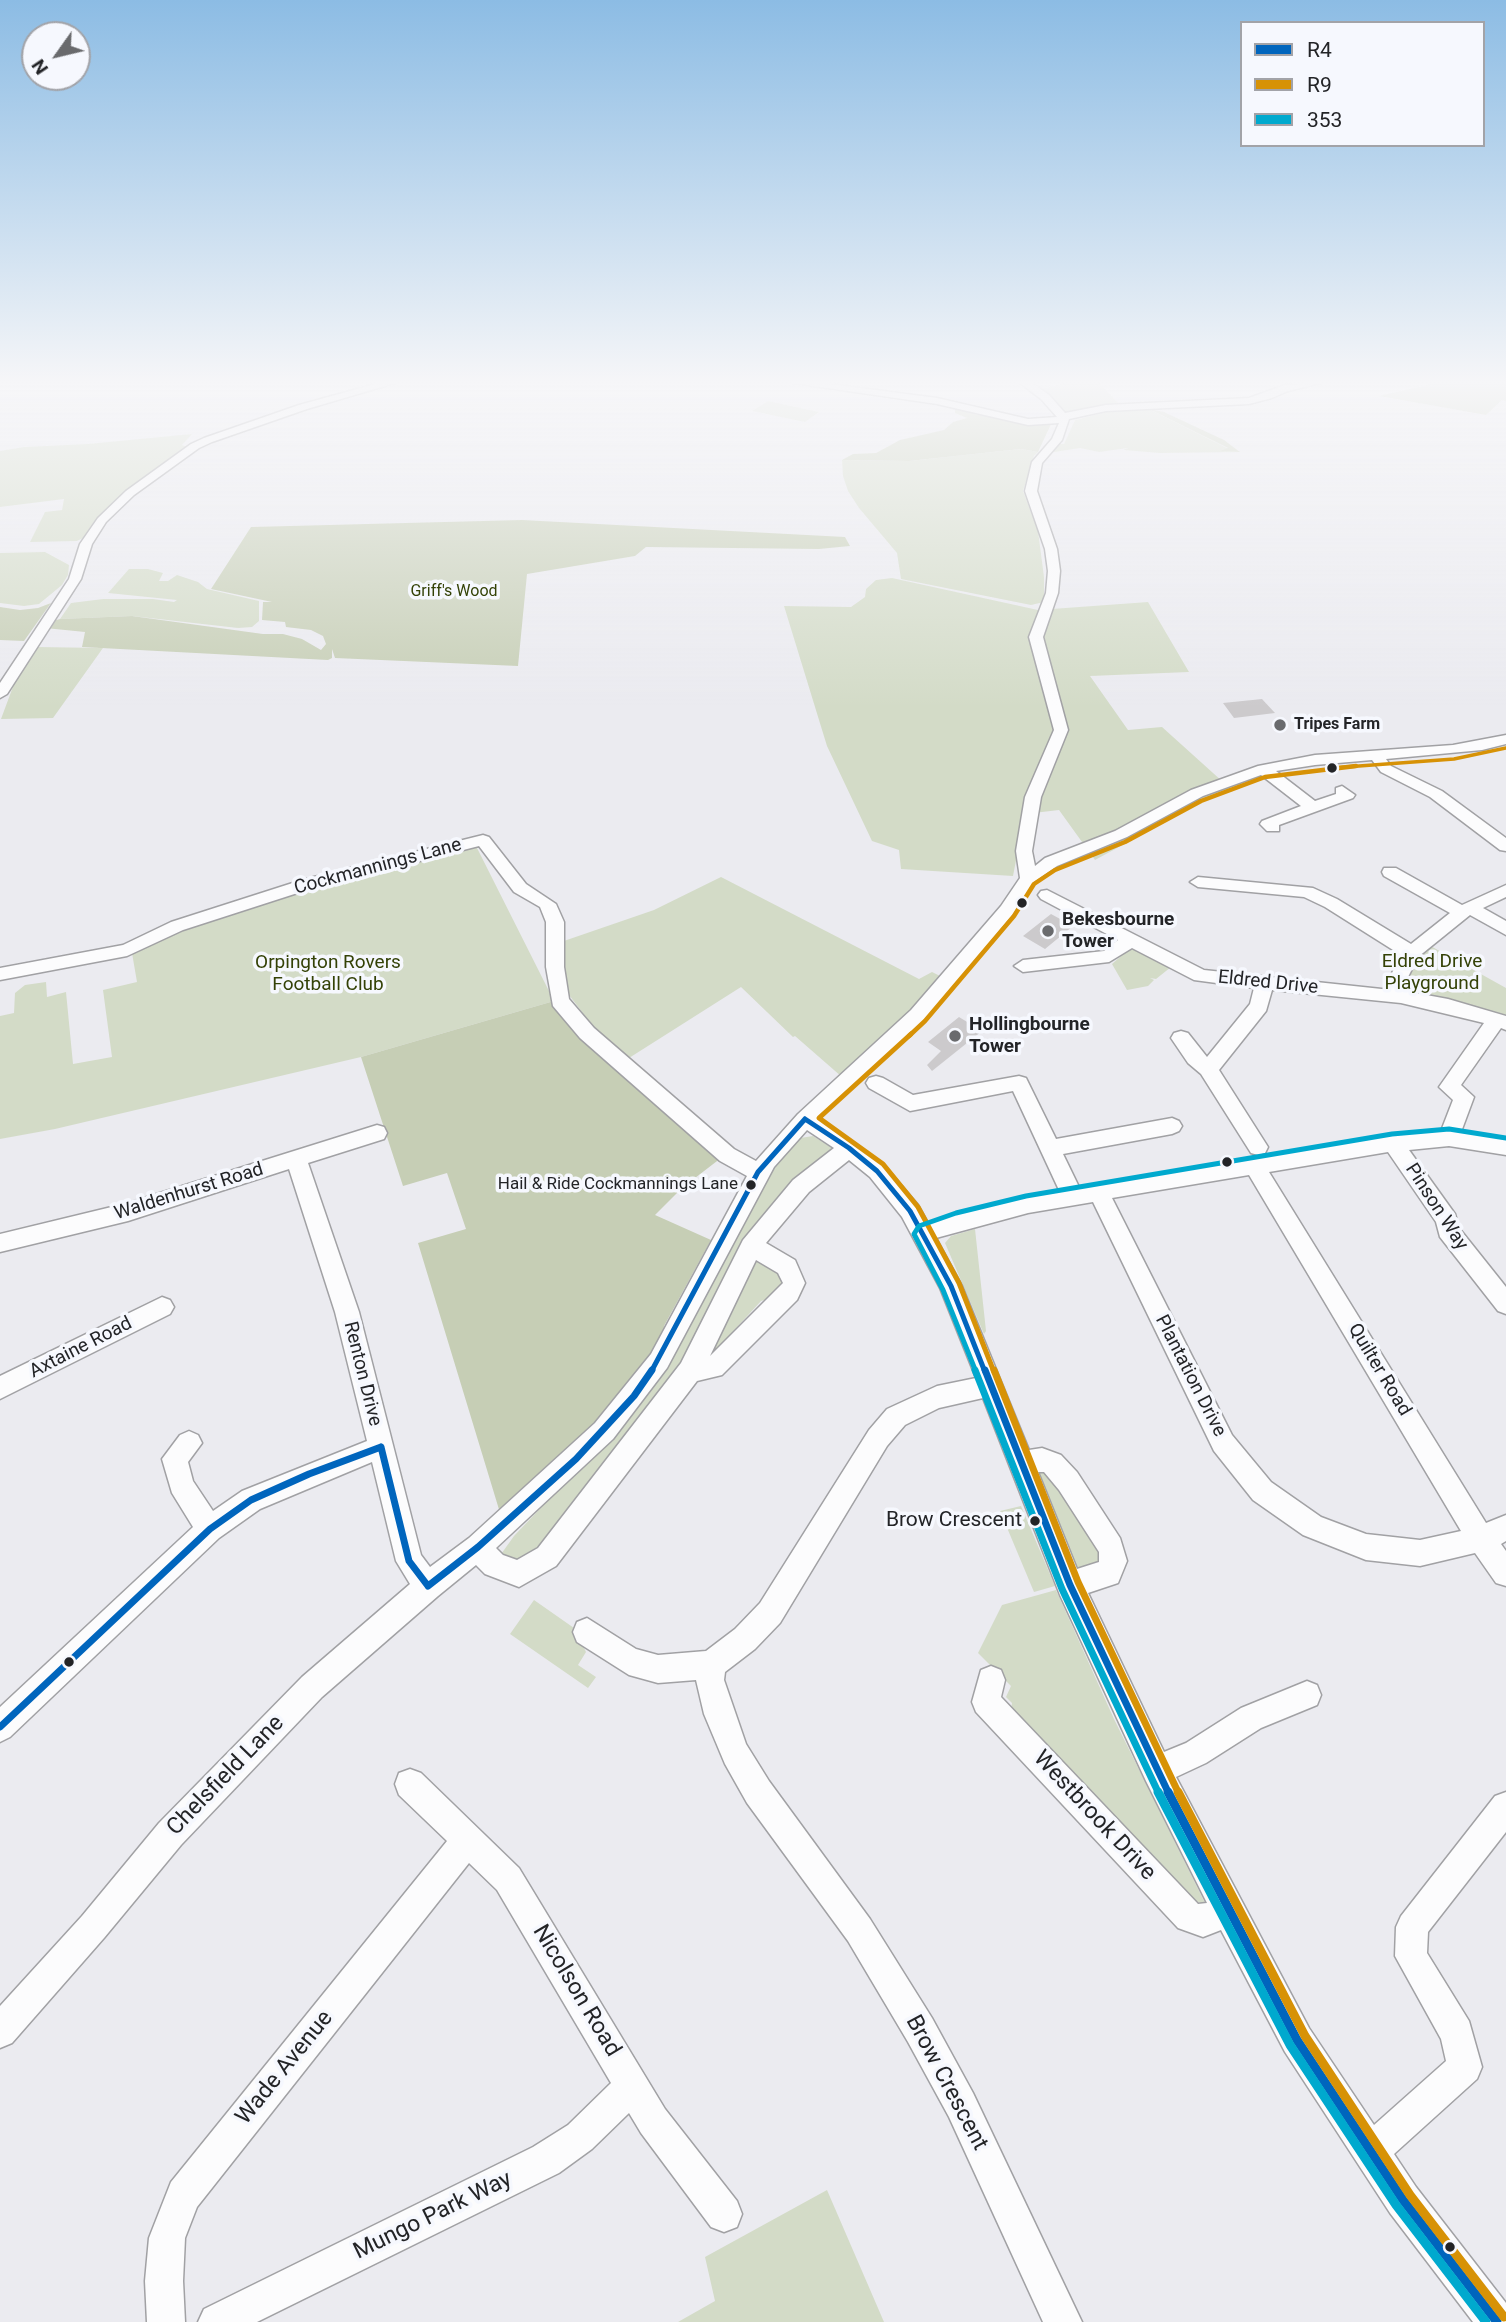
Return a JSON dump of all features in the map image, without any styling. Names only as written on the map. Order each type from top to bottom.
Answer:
[{"type":"street","points":[[0,694],[75,579],[86,544],[102,520],[132,491]]},
{"type":"street","points":[[1028,878],[1024,851],[1032,797],[1061,730],[1036,637],[1052,593],[1054,571],[1051,549],[1031,491]]},
{"type":"street","name":"Chelsfield Lane","points":[[0,2031],[93,1927],[170,1834],[312,1687],[428,1586],[478,1547],[576,1459],[634,1396],[659,1361],[758,1172],[805,1119],[918,1015],[998,920],[1028,878],[1051,862],[1121,834],[1197,793],[1263,769],[1315,760],[1453,750],[1506,739]]},
{"type":"street","points":[[1376,756],[1386,769],[1436,794],[1506,846]]},
{"type":"street","points":[[1263,769],[1313,808]]},
{"type":"street","points":[[1273,828],[1268,824],[1347,795],[1342,791]]},
{"type":"street","name":"Cockmannings Lane","points":[[0,974],[127,950],[177,926],[308,884],[483,840],[520,888],[547,904],[555,922],[555,967],[560,1001],[587,1032],[717,1146],[758,1172]]},
{"type":"street","points":[[1024,851],[1051,862]]},
{"type":"street","points":[[1390,872],[1506,929]]},
{"type":"street","points":[[1198,882],[1307,892],[1331,903],[1412,953]]},
{"type":"street","points":[[1401,997],[1399,977],[1403,965],[1412,953],[1466,910],[1506,890]]},
{"type":"street","name":"Eldred Drive","points":[[1047,895],[1200,976],[1401,997],[1448,1006],[1501,1022]]},
{"type":"street","points":[[1023,966],[1109,956],[1132,939]]},
{"type":"street","points":[[1208,1069],[1259,1006],[1264,982]]},
{"type":"street","points":[[1449,1138],[1464,1097],[1449,1087],[1501,1022]]},
{"type":"street","name":"Quilter Road","points":[[1181,1038],[1195,1059],[1208,1069],[1256,1157],[1481,1539],[1506,1573]]},
{"type":"street","points":[[876,1083],[910,1103],[1020,1083],[1073,1197]]},
{"type":"street","points":[[805,1119],[849,1147],[893,1188],[923,1234],[951,1286],[1070,1585],[1157,1770],[1228,1911],[1297,2040],[1404,2200],[1497,2322]]},
{"type":"street","points":[[1051,1148],[1172,1126]]},
{"type":"street","name":"Waldenhurst Road","points":[[0,1243],[128,1212],[377,1133]]},
{"type":"street","points":[[923,1234],[997,1211],[1099,1193],[1256,1157],[1449,1138],[1506,1147]]},
{"type":"street","name":"Pinson Way","points":[[1393,1143],[1447,1220],[1448,1231],[1504,1297]]},
{"type":"street","points":[[478,1547],[494,1565],[519,1574],[547,1557],[690,1371],[751,1246],[801,1186],[849,1147]]},
{"type":"street","name":"Renton Drive","points":[[296,1159],[347,1312],[409,1561],[428,1586]]},
{"type":"street","name":"Plantation Drive","points":[[1099,1193],[1223,1443],[1262,1491],[1312,1527],[1366,1547],[1420,1553],[1481,1539],[1506,1528]]},
{"type":"street","points":[[690,1371],[714,1367],[789,1293],[794,1283],[787,1267],[751,1246]]},
{"type":"street","name":"Axtaine Road","points":[[0,1388],[162,1307]]},
{"type":"street","points":[[587,1632],[629,1661],[658,1669],[711,1665],[746,1639],[769,1613],[878,1438],[896,1417],[937,1396],[989,1386]]},
{"type":"street","points":[[4,1713],[210,1529],[251,1500],[309,1474],[381,1447]]},
{"type":"street","points":[[175,1455],[185,1492],[210,1529]]},
{"type":"street","points":[[1020,1463],[1041,1460],[1052,1463],[1068,1481],[1111,1547],[1114,1562],[1108,1573],[1070,1585]]},
{"type":"street","name":"Brow Crescent","points":[[711,1665],[710,1679],[719,1714],[735,1754],[758,1792],[859,1930],[920,2030],[961,2105],[1063,2322]]},
{"type":"street","name":"Westbrook Drive","points":[[991,1680],[986,1702],[1189,1917],[1203,1921],[1228,1911]]},
{"type":"street","points":[[1157,1770],[1196,1753],[1251,1718],[1307,1695]]},
{"type":"street","name":"Nicolson Road","points":[[410,1784],[495,1864],[519,1895],[653,2121],[724,2214]]},
{"type":"street","points":[[1371,2151],[1465,2067],[1457,2033],[1411,1956],[1412,1927],[1506,1807]]},
{"type":"street","name":"Wade Avenue","points":[[166,2322],[164,2281],[167,2238],[184,2195],[469,1839]]},
{"type":"street","name":"Mungo Park Way","points":[[217,2322],[546,2160],[580,2137],[632,2087]]},
{"type":"green space","points":[[0,491],[126,491],[94,522],[83,538],[77,541],[30,542],[45,512],[62,510],[64,499],[0,507]]},
{"type":"green space","points":[[848,491],[1023,491],[1038,531],[1044,577],[1044,602],[1031,605],[901,579],[897,553]]},
{"type":"green space","name":"Griff's Wood","points":[[522,520],[845,537],[850,546],[819,549],[646,547],[635,556],[527,574],[518,666],[335,658],[332,649],[332,658],[328,660],[82,647],[85,632],[45,628],[49,622],[60,619],[132,616],[263,634],[283,634],[302,639],[321,650],[326,644],[323,636],[311,630],[286,627],[285,622],[262,620],[263,602],[272,602],[211,589],[251,527]]},
{"type":"green space","points":[[45,552],[69,565],[68,575],[62,585],[39,604],[24,606],[0,603],[0,553]]},
{"type":"green space","points":[[129,569],[148,569],[163,573],[159,581],[168,581],[177,575],[198,582],[207,589],[259,601],[259,621],[252,627],[238,628],[132,616],[60,619],[71,603],[103,599],[177,600],[108,593]]},
{"type":"green space","points":[[892,578],[1038,610],[1148,602],[1189,672],[1090,676],[1128,730],[1162,727],[1233,791],[1207,799],[1095,860],[1059,810],[1025,814],[1013,876],[901,869],[899,850],[872,841],[827,746],[784,606],[851,607],[865,597],[866,589],[876,580]]},
{"type":"green space","points":[[51,603],[24,641],[0,640],[0,607],[20,610]]},
{"type":"green space","points":[[37,647],[103,648],[53,718],[1,719],[14,684]]},
{"type":"green space","name":"Orpington Rovers Football Club","points":[[476,846],[554,1001],[361,1057],[55,1129],[0,1139],[0,1016],[14,1013],[15,993],[25,985],[46,982],[47,997],[66,992],[73,1064],[112,1057],[103,990],[137,982],[132,953],[202,919],[303,888]]},
{"type":"green space","points":[[721,877],[919,979],[932,972],[940,976],[912,1009],[842,1077],[793,1037],[741,987],[629,1058],[607,1045],[563,987],[561,942],[654,910]]},
{"type":"green space","name":"Eldred Drive Playground","points":[[1427,944],[1506,988],[1506,1017],[1447,999],[1405,991],[1405,976]]},
{"type":"green space","points":[[1128,950],[1139,950],[1171,967],[1156,979],[1150,978],[1154,980],[1148,986],[1127,990],[1112,964]]},
{"type":"green space","points":[[554,1001],[570,1022],[629,1081],[721,1158],[682,1188],[655,1215],[711,1240],[664,1326],[663,1339],[613,1407],[501,1516],[418,1243],[466,1229],[447,1173],[403,1186],[361,1057]]},
{"type":"green space","points":[[813,1136],[837,1151],[801,1180],[682,1368],[540,1557],[518,1567],[499,1557],[514,1536],[648,1395],[767,1180],[794,1139]]},
{"type":"green space","points":[[975,1229],[986,1331],[984,1334],[945,1243],[951,1236]]},
{"type":"green space","points":[[755,1255],[780,1267],[784,1281],[771,1298],[761,1301],[728,1337],[728,1347],[721,1355],[707,1350]]},
{"type":"green space","points":[[1046,1465],[1107,1560],[1105,1567],[1076,1569],[1036,1469]]},
{"type":"green space","points":[[1021,1506],[1055,1586],[1034,1592],[1000,1511]]},
{"type":"green space","points":[[1056,1590],[1114,1719],[1206,1905],[1180,1895],[1010,1717],[1012,1703],[1006,1697],[1011,1686],[978,1653],[1002,1605]]},
{"type":"green space","points":[[534,1600],[574,1628],[586,1652],[578,1665],[596,1677],[588,1688],[510,1634]]},
{"type":"green space","points":[[827,2190],[884,2322],[678,2322],[715,2301],[705,2257]]},
{"type":"building","name":"Tripes Farm","points":[[1262,699],[1275,713],[1234,718],[1223,703]]},
{"type":"building","name":"Bekesbourne Tower","points":[[1051,914],[1073,926],[1045,949],[1023,936]]},
{"type":"building","name":"Hollingbourne Tower","points":[[959,1017],[982,1031],[932,1071],[927,1065],[941,1051],[928,1042]]},
{"type":"transit line","name":"R9","points":[[1504,2317],[1410,2195],[1305,2036],[1236,1907],[1165,1766],[1078,1582],[959,1283],[918,1207],[883,1164],[819,1118],[925,1021],[1014,916],[1034,884],[1055,870],[1125,842],[1201,801],[1265,777],[1316,769],[1454,759],[1506,748]]},
{"type":"transit line","name":"R4","points":[[805,1119],[849,1148],[877,1171],[910,1211],[951,1286],[1070,1585],[1157,1770],[1228,1911],[1297,2040],[1403,2200],[1497,2322]]},
{"type":"transit line","name":"R4","points":[[428,1586],[478,1547],[576,1459],[634,1396],[659,1361],[758,1172],[805,1119]]},
{"type":"transit line","name":"353","points":[[1486,2322],[1396,2205],[1290,2045],[1220,1915],[1149,1774],[1062,1589],[943,1290],[914,1234],[919,1226],[956,1213],[1026,1196],[1392,1134],[1449,1129],[1506,1138]]},
{"type":"transit line","name":"R4","points":[[381,1447],[409,1561],[428,1586]]},
{"type":"transit line","name":"R4","points":[[0,1727],[210,1529],[251,1500],[309,1474],[381,1447]]},
{"type":"place","name":"Tripes Farm","points":[[1280,725]]},
{"type":"place","name":"Bekesbourne Tower","points":[[1048,931]]},
{"type":"place","name":"Hollingbourne Tower","points":[[955,1036]]},
{"type":"place","name":"Hail & Ride Cockmannings Lane","points":[[751,1185]]},
{"type":"place","name":"Brow Crescent","points":[[1035,1521]]}]
